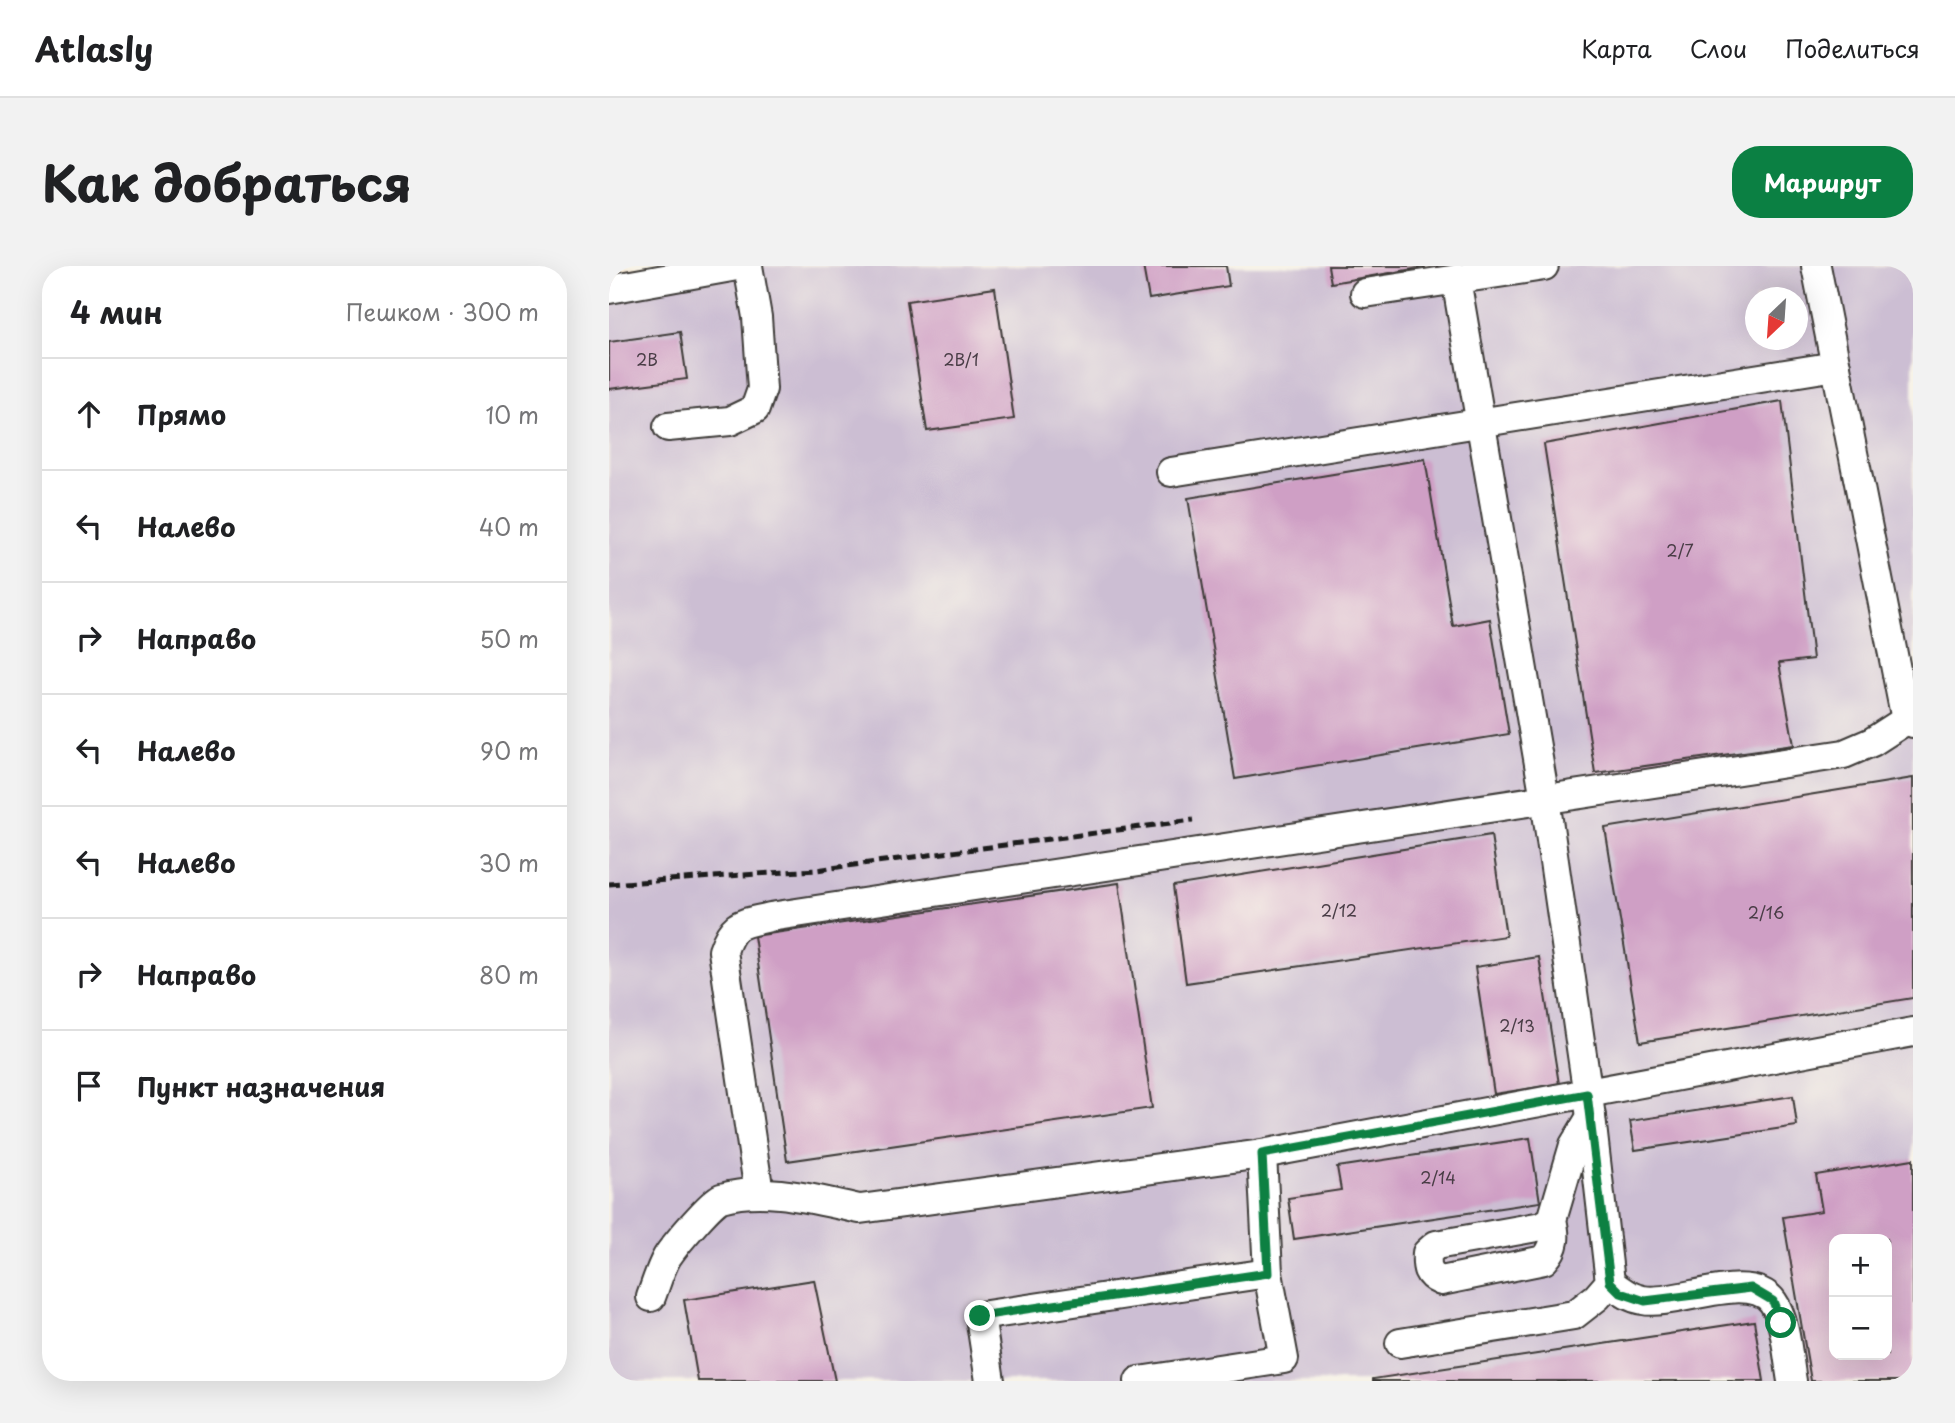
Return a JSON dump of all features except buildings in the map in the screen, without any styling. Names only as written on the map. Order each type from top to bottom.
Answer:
[{"type":"street","points":[[609,289],[737,266]]},
{"type":"street","points":[[668,427],[730,421],[755,409],[762,389],[757,317],[748,266]]},
{"type":"street","points":[[1365,293],[1543,266]]},
{"type":"street","points":[[759,1193],[723,951],[729,933],[741,925],[784,915],[1844,754],[1909,722],[1817,266]]},
{"type":"street","points":[[1456,279],[1545,799],[1589,1105],[1610,1282],[1621,1293],[1645,1301],[1751,1288],[1773,1301],[1781,1323],[1792,1381]]},
{"type":"street","points":[[1171,472],[1836,366]]},
{"type":"street","points":[[651,1297],[666,1258],[719,1199],[759,1193],[802,1197],[860,1209],[1262,1154],[1589,1105],[1913,1032]]},
{"type":"street","points":[[1552,1220],[1589,1105]]},
{"type":"street","points":[[1139,1381],[1284,1359],[1268,1273],[1262,1154]]},
{"type":"street","points":[[990,1381],[980,1316],[1268,1273]]},
{"type":"street","points":[[1400,1343],[1574,1315],[1597,1297],[1610,1282]]},
{"type":"shaded area","points":[[681,266],[1913,266],[1913,1381],[609,1381],[609,283]]},
{"type":"railway","points":[[609,884],[816,870],[1193,820]]},
{"type":"route","points":[[980,1316],[1268,1273],[1262,1154],[1587,1094],[1610,1282],[1621,1293],[1645,1301],[1751,1288],[1773,1301],[1781,1323]]}]
